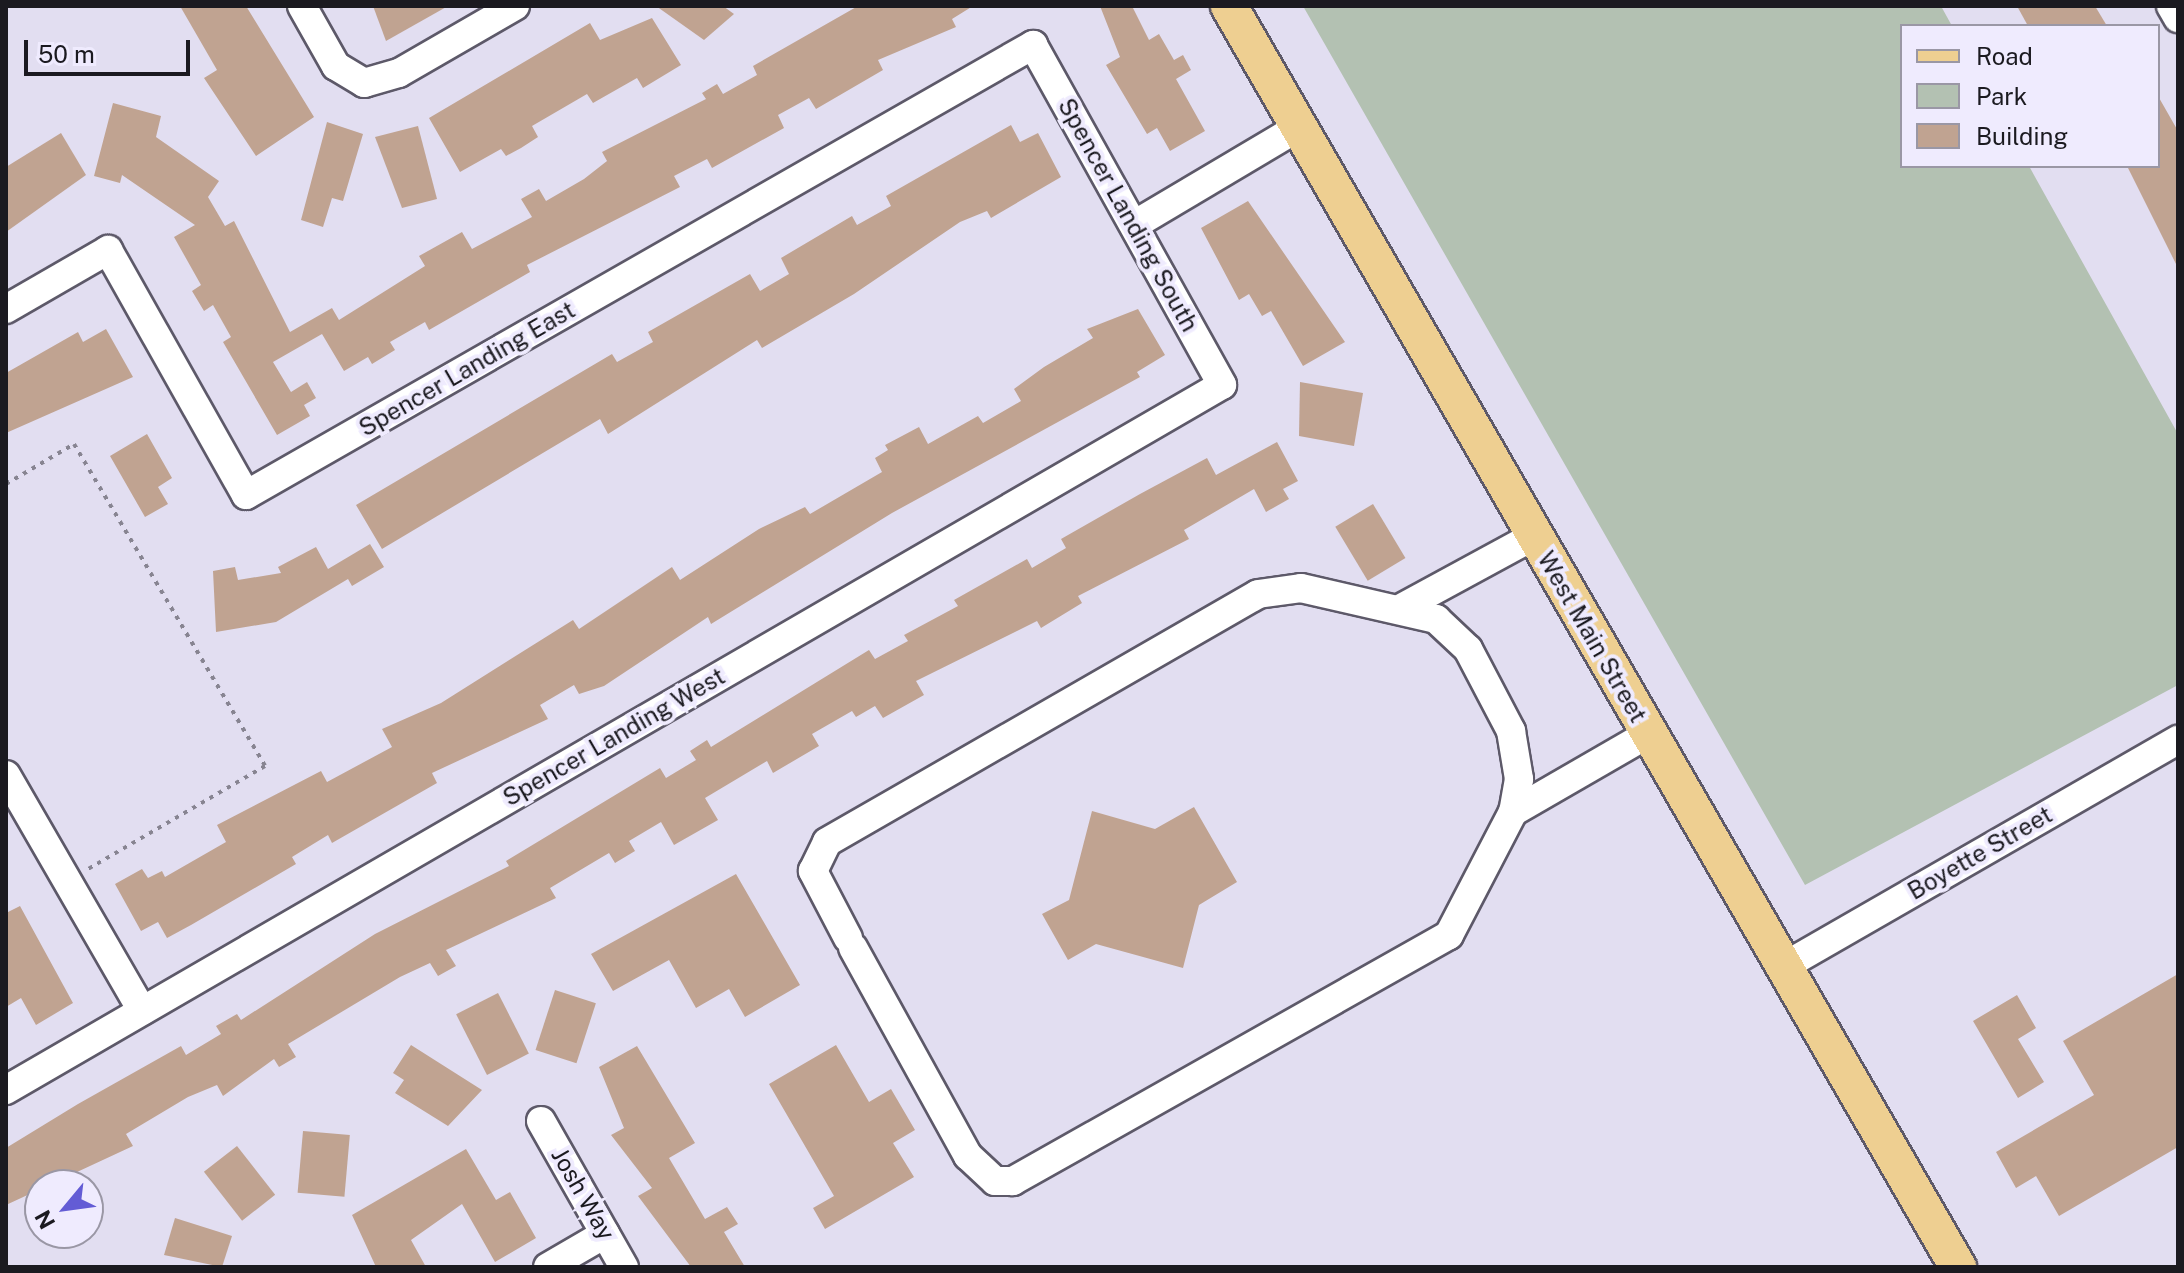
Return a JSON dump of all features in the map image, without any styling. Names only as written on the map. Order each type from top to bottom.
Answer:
[{"type":"main road","name":"West Main Street","points":[[1229,6],[1958,1267]]},
{"type":"street","points":[[302,6],[336,66],[364,83],[399,73],[515,6]]},
{"type":"street","points":[[2171,6],[2178,18]]},
{"type":"street","name":"Spencer Landing South","points":[[1033,45],[1222,385]]},
{"type":"street","name":"Spencer Landing East","points":[[6,309],[108,250],[246,495],[1033,45]]},
{"type":"street","points":[[1134,225],[1299,127]]},
{"type":"street","name":"Spencer Landing West","points":[[6,1090],[1222,385]]},
{"type":"street","points":[[1403,607],[1534,536]]},
{"type":"street","points":[[1301,588],[1403,607],[1451,630],[1489,684],[1516,754],[1513,812],[1467,912],[1427,952],[1013,1181],[995,1181],[968,1156],[813,871],[827,842],[1258,594],[1301,588]]},
{"type":"street","points":[[1513,812],[1648,734]]},
{"type":"street","name":"Boyette Street","points":[[1783,967],[2178,740]]},
{"type":"street","points":[[6,775],[142,1011]]},
{"type":"street","name":"Josh Way","points":[[541,1121],[624,1267]]},
{"type":"street","points":[[548,1267],[605,1234]]},
{"type":"path","points":[[6,484],[74,444],[222,689],[263,764],[67,881]]},
{"type":"green space","points":[[1303,6],[1941,6],[1951,24],[1900,24],[1900,168],[2030,168],[2178,434],[2178,685],[1805,885]]},
{"type":"building","points":[[180,6],[246,6],[314,117],[256,156],[204,78],[217,70]]},
{"type":"building","points":[[373,6],[448,6],[386,41]]},
{"type":"building","points":[[656,6],[723,6],[734,14],[704,40]]},
{"type":"building","points":[[858,6],[973,6],[952,19],[956,27],[878,60],[883,70],[816,109],[809,98],[778,115],[784,128],[712,168],[707,159],[674,176],[680,187],[527,265],[530,272],[429,330],[425,322],[390,342],[395,350],[372,364],[368,357],[344,371],[322,334],[273,362],[291,392],[307,382],[316,398],[304,405],[310,416],[277,435],[223,342],[231,337],[213,305],[204,311],[192,291],[201,285],[174,237],[195,225],[122,175],[120,183],[94,176],[113,103],[161,116],[156,137],[219,181],[208,197],[225,226],[234,221],[290,332],[332,308],[339,320],[425,266],[419,256],[462,232],[472,249],[532,217],[521,199],[539,189],[546,201],[584,179],[607,161],[602,152],[706,99],[702,93],[717,84],[723,94],[757,75],[753,66]]},
{"type":"building","points":[[1100,6],[1132,6],[1149,40],[1159,34],[1174,60],[1183,55],[1191,70],[1176,79],[1205,131],[1170,151],[1157,128],[1147,134],[1106,65],[1120,57]]},
{"type":"building","points":[[2017,6],[2095,6],[2106,24],[2027,24]]},
{"type":"building","points":[[652,18],[681,65],[643,88],[637,78],[593,103],[587,94],[532,126],[538,137],[521,148],[506,156],[501,149],[460,172],[429,118],[590,23],[600,40]]},
{"type":"building","points":[[2160,100],[2178,131],[2178,268],[2128,168],[2160,168]]},
{"type":"building","points":[[327,122],[363,134],[343,201],[332,198],[323,227],[301,220]]},
{"type":"building","points":[[1011,125],[1020,142],[1038,133],[1061,177],[991,218],[987,211],[960,222],[854,294],[762,348],[757,340],[608,434],[600,419],[382,549],[356,505],[612,354],[617,362],[653,342],[648,332],[750,274],[760,291],[789,274],[781,258],[852,216],[857,225],[891,206],[886,196]]},
{"type":"building","points":[[418,126],[437,199],[402,208],[375,137]]},
{"type":"building","points":[[61,133],[86,175],[6,232],[6,167]]},
{"type":"building","points":[[1248,201],[1345,342],[1303,366],[1271,311],[1262,316],[1249,294],[1239,300],[1201,228]]},
{"type":"building","points":[[1138,309],[1165,355],[1137,372],[1140,377],[892,513],[711,624],[708,617],[604,686],[579,694],[574,685],[540,705],[548,719],[432,773],[437,783],[332,843],[328,835],[292,857],[296,864],[191,925],[167,938],[158,922],[141,931],[115,884],[142,869],[148,878],[162,871],[165,877],[226,842],[217,825],[321,771],[327,782],[392,747],[382,729],[441,703],[573,620],[579,629],[672,567],[680,580],[759,529],[805,507],[810,514],[882,472],[875,458],[888,450],[885,445],[919,427],[928,444],[978,416],[983,423],[1021,401],[1014,389],[1093,338],[1087,329]]},
{"type":"building","points":[[106,329],[133,377],[6,433],[6,373],[78,332],[83,342]]},
{"type":"building","points":[[1300,382],[1363,393],[1354,446],[1299,436]]},
{"type":"building","points":[[147,434],[172,478],[158,487],[168,504],[145,517],[110,456]]},
{"type":"building","points":[[1277,442],[1298,481],[1283,489],[1289,499],[1266,512],[1254,489],[1184,530],[1189,539],[1078,596],[1082,603],[1041,628],[1037,621],[916,681],[924,695],[883,718],[875,706],[856,717],[852,711],[812,734],[819,746],[773,773],[767,761],[705,798],[718,820],[674,845],[661,822],[629,841],[635,851],[615,863],[609,853],[550,888],[556,898],[446,950],[456,966],[438,976],[430,963],[400,977],[288,1044],[296,1057],[279,1067],[274,1059],[223,1096],[217,1085],[188,1097],[126,1134],[133,1146],[83,1169],[24,1169],[24,1197],[6,1205],[6,1148],[78,1104],[181,1046],[186,1055],[221,1034],[216,1026],[237,1014],[241,1020],[375,934],[509,866],[506,861],[660,768],[666,778],[696,760],[690,751],[707,740],[711,747],[869,650],[875,659],[908,641],[904,635],[958,606],[954,600],[1027,559],[1032,568],[1066,548],[1061,539],[1140,494],[1207,458],[1216,475]]},
{"type":"building","points":[[1373,504],[1405,558],[1368,581],[1335,527]]},
{"type":"building","points":[[370,544],[384,567],[352,586],[348,579],[276,622],[216,632],[213,571],[235,567],[238,580],[281,573],[278,567],[316,547],[328,569]]},
{"type":"building","points":[[1194,807],[1237,882],[1199,905],[1183,968],[1096,944],[1068,960],[1042,914],[1069,900],[1092,811],[1155,829]]},
{"type":"building","points":[[736,874],[800,985],[745,1017],[729,989],[696,1008],[669,960],[613,991],[591,954]]},
{"type":"building","points":[[20,906],[73,1003],[36,1025],[21,998],[6,1007],[6,913]]},
{"type":"building","points":[[2178,974],[2178,1147],[2059,1216],[2036,1176],[2016,1188],[1996,1152],[2094,1095],[2063,1041]]},
{"type":"building","points":[[555,990],[596,1003],[576,1063],[536,1050]]},
{"type":"building","points":[[498,993],[529,1054],[487,1075],[456,1014]]},
{"type":"building","points":[[2017,995],[2036,1028],[2018,1039],[2044,1082],[2018,1098],[1973,1021]]},
{"type":"building","points":[[411,1045],[482,1090],[448,1126],[395,1093],[404,1080],[393,1073]]},
{"type":"building","points":[[836,1045],[869,1102],[891,1089],[915,1130],[893,1143],[914,1177],[825,1229],[813,1208],[834,1196],[769,1084]]},
{"type":"building","points":[[637,1046],[695,1143],[669,1158],[705,1219],[727,1207],[738,1224],[724,1232],[745,1267],[691,1267],[638,1196],[652,1188],[611,1135],[624,1128],[599,1067]]},
{"type":"building","points":[[303,1131],[350,1135],[344,1197],[298,1193]]},
{"type":"building","points":[[237,1146],[275,1195],[242,1221],[204,1172]]},
{"type":"building","points":[[466,1149],[496,1200],[510,1192],[536,1238],[495,1262],[462,1204],[411,1240],[426,1267],[376,1267],[352,1215]]},
{"type":"building","points":[[175,1218],[232,1236],[222,1267],[164,1255]]}]
